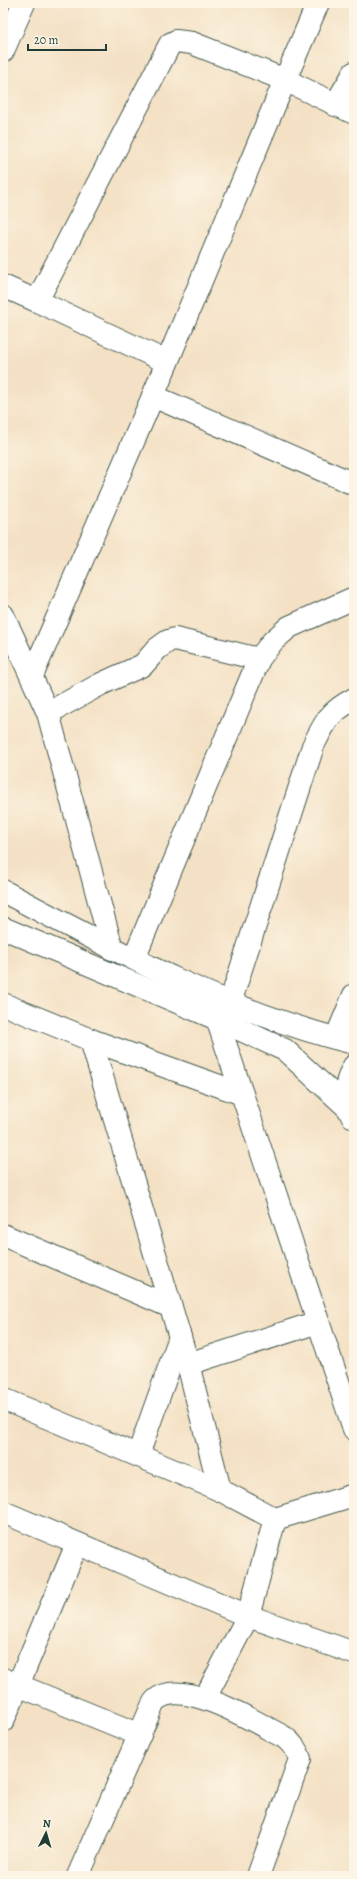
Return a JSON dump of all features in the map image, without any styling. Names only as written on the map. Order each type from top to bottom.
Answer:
[{"type":"street","points":[[3,51],[24,3]]},
{"type":"street","points":[[32,676],[153,396],[318,3]]},
{"type":"street","points":[[37,301],[170,44],[176,41],[192,43],[285,80],[345,109],[354,73]]},
{"type":"street","points":[[3,286],[167,362]]},
{"type":"street","points":[[153,396],[354,484]]},
{"type":"street","points":[[134,958],[259,659],[273,641],[289,627],[354,598]]},
{"type":"street","points":[[3,615],[48,713],[112,950]]},
{"type":"street","points":[[48,713],[101,684],[143,665],[157,649],[168,641],[175,639],[259,659]]},
{"type":"street","points":[[354,699],[338,708],[325,722],[313,746],[224,1011],[242,1094],[354,1429]]},
{"type":"street","points":[[3,890],[112,950],[134,958],[224,1011],[285,1050],[351,1114]]},
{"type":"street","points":[[3,928],[224,1011],[345,1041],[354,995]]},
{"type":"street","points":[[3,1004],[92,1040],[242,1094]]},
{"type":"street","points":[[92,1040],[188,1364],[220,1490]]},
{"type":"street","points":[[351,1114],[346,1095],[347,1080],[354,1066]]},
{"type":"street","points":[[3,1235],[171,1307]]},
{"type":"street","points":[[188,1364],[318,1322]]},
{"type":"street","points":[[138,1455],[180,1337]]},
{"type":"street","points":[[3,1399],[220,1490],[275,1519],[354,1495]]},
{"type":"street","points":[[3,1512],[248,1616],[354,1654]]},
{"type":"street","points":[[206,1698],[248,1616],[275,1519]]},
{"type":"street","points":[[3,1721],[10,1682],[77,1544]]},
{"type":"street","points":[[10,1682],[140,1735]]},
{"type":"street","points":[[78,1876],[156,1700],[170,1693],[206,1698],[284,1737],[293,1744],[300,1759],[258,1876]]}]
